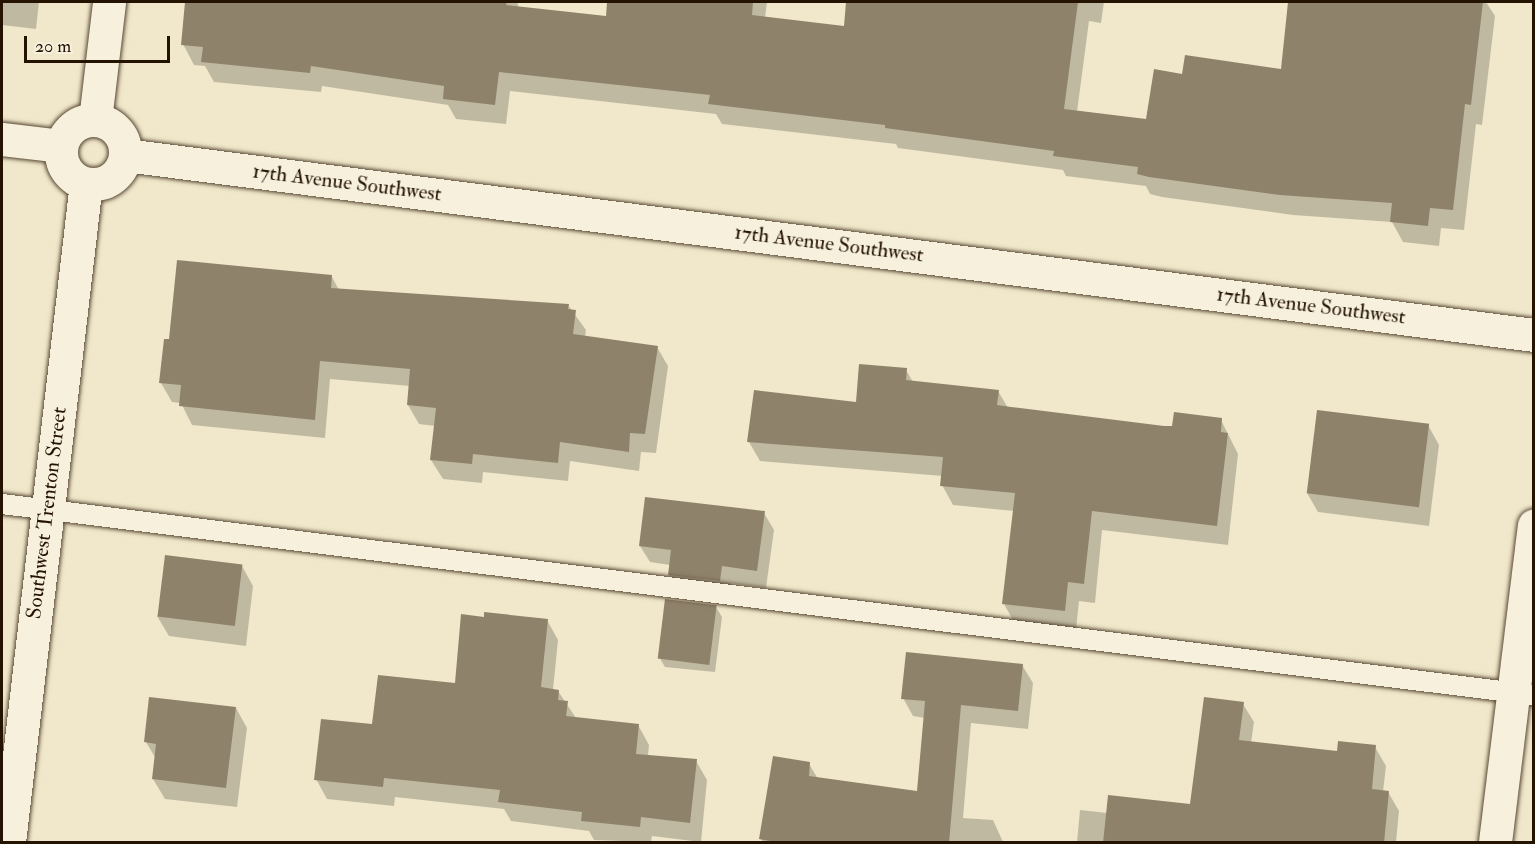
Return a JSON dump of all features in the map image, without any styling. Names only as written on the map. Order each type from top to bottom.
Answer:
[{"type":"street","points":[[95,120],[109,2]]},
{"type":"street","points":[[95,120],[118,131],[125,155],[112,178],[86,183],[67,171],[61,147],[68,130],[77,123],[95,120]]},
{"type":"street","points":[[2,139],[61,147]]},
{"type":"street","name":"17th Avenue Southwest","points":[[125,155],[1533,335]]},
{"type":"street","name":"Southwest Trenton Street","points":[[9,843],[86,183]]},
{"type":"street","points":[[1495,843],[1523,694],[1533,525]]},
{"type":"lane","points":[[2,504],[1523,694]]},
{"type":"building","points":[[185,2],[507,2],[506,5],[606,16],[607,2],[753,2],[752,15],[844,26],[846,2],[1078,2],[1064,109],[1146,119],[1154,69],[1182,74],[1185,55],[1281,69],[1288,2],[1483,2],[1471,105],[1465,104],[1453,210],[1430,208],[1428,226],[1390,222],[1392,203],[1280,195],[1149,177],[1137,174],[1138,167],[1053,156],[1054,151],[885,128],[885,125],[708,104],[710,95],[499,72],[495,105],[443,99],[444,86],[311,66],[310,73],[201,62],[203,47],[181,45]]},
{"type":"building","points":[[177,260],[332,275],[331,288],[569,304],[568,309],[576,310],[573,334],[658,346],[645,434],[630,433],[629,452],[560,442],[558,463],[473,454],[472,464],[430,460],[436,408],[407,405],[410,369],[320,361],[315,420],[179,406],[181,385],[159,383],[164,339],[169,339]]},
{"type":"building","points":[[859,364],[907,368],[906,380],[999,390],[997,405],[1164,426],[1172,426],[1174,412],[1222,418],[1221,432],[1228,433],[1217,526],[1092,511],[1084,584],[1068,582],[1065,611],[1002,604],[1015,493],[940,486],[943,457],[747,442],[754,390],[856,402]]},
{"type":"building","points":[[1317,410],[1429,424],[1419,507],[1307,493]]},
{"type":"building","points":[[645,497],[765,511],[757,571],[722,566],[720,581],[668,575],[671,550],[639,546]]},
{"type":"building","points":[[165,555],[242,565],[235,626],[157,617]]},
{"type":"building","points":[[665,599],[717,605],[709,665],[658,659]]},
{"type":"building","points":[[484,612],[548,619],[541,687],[559,690],[558,700],[568,701],[566,716],[639,724],[636,754],[697,759],[690,823],[641,817],[640,827],[581,821],[582,812],[498,802],[500,790],[384,778],[383,787],[314,780],[321,719],[372,724],[378,675],[455,683],[461,614],[484,617]]},
{"type":"building","points":[[906,652],[1023,664],[1018,711],[961,705],[949,843],[780,843],[759,839],[773,756],[810,762],[809,776],[917,791],[925,701],[901,699]]},
{"type":"building","points":[[149,697],[236,707],[226,788],[152,779],[156,744],[144,742]]},
{"type":"building","points":[[1204,697],[1244,702],[1239,740],[1337,751],[1338,741],[1376,745],[1372,789],[1389,791],[1384,843],[1103,843],[1108,795],[1190,804]]}]
